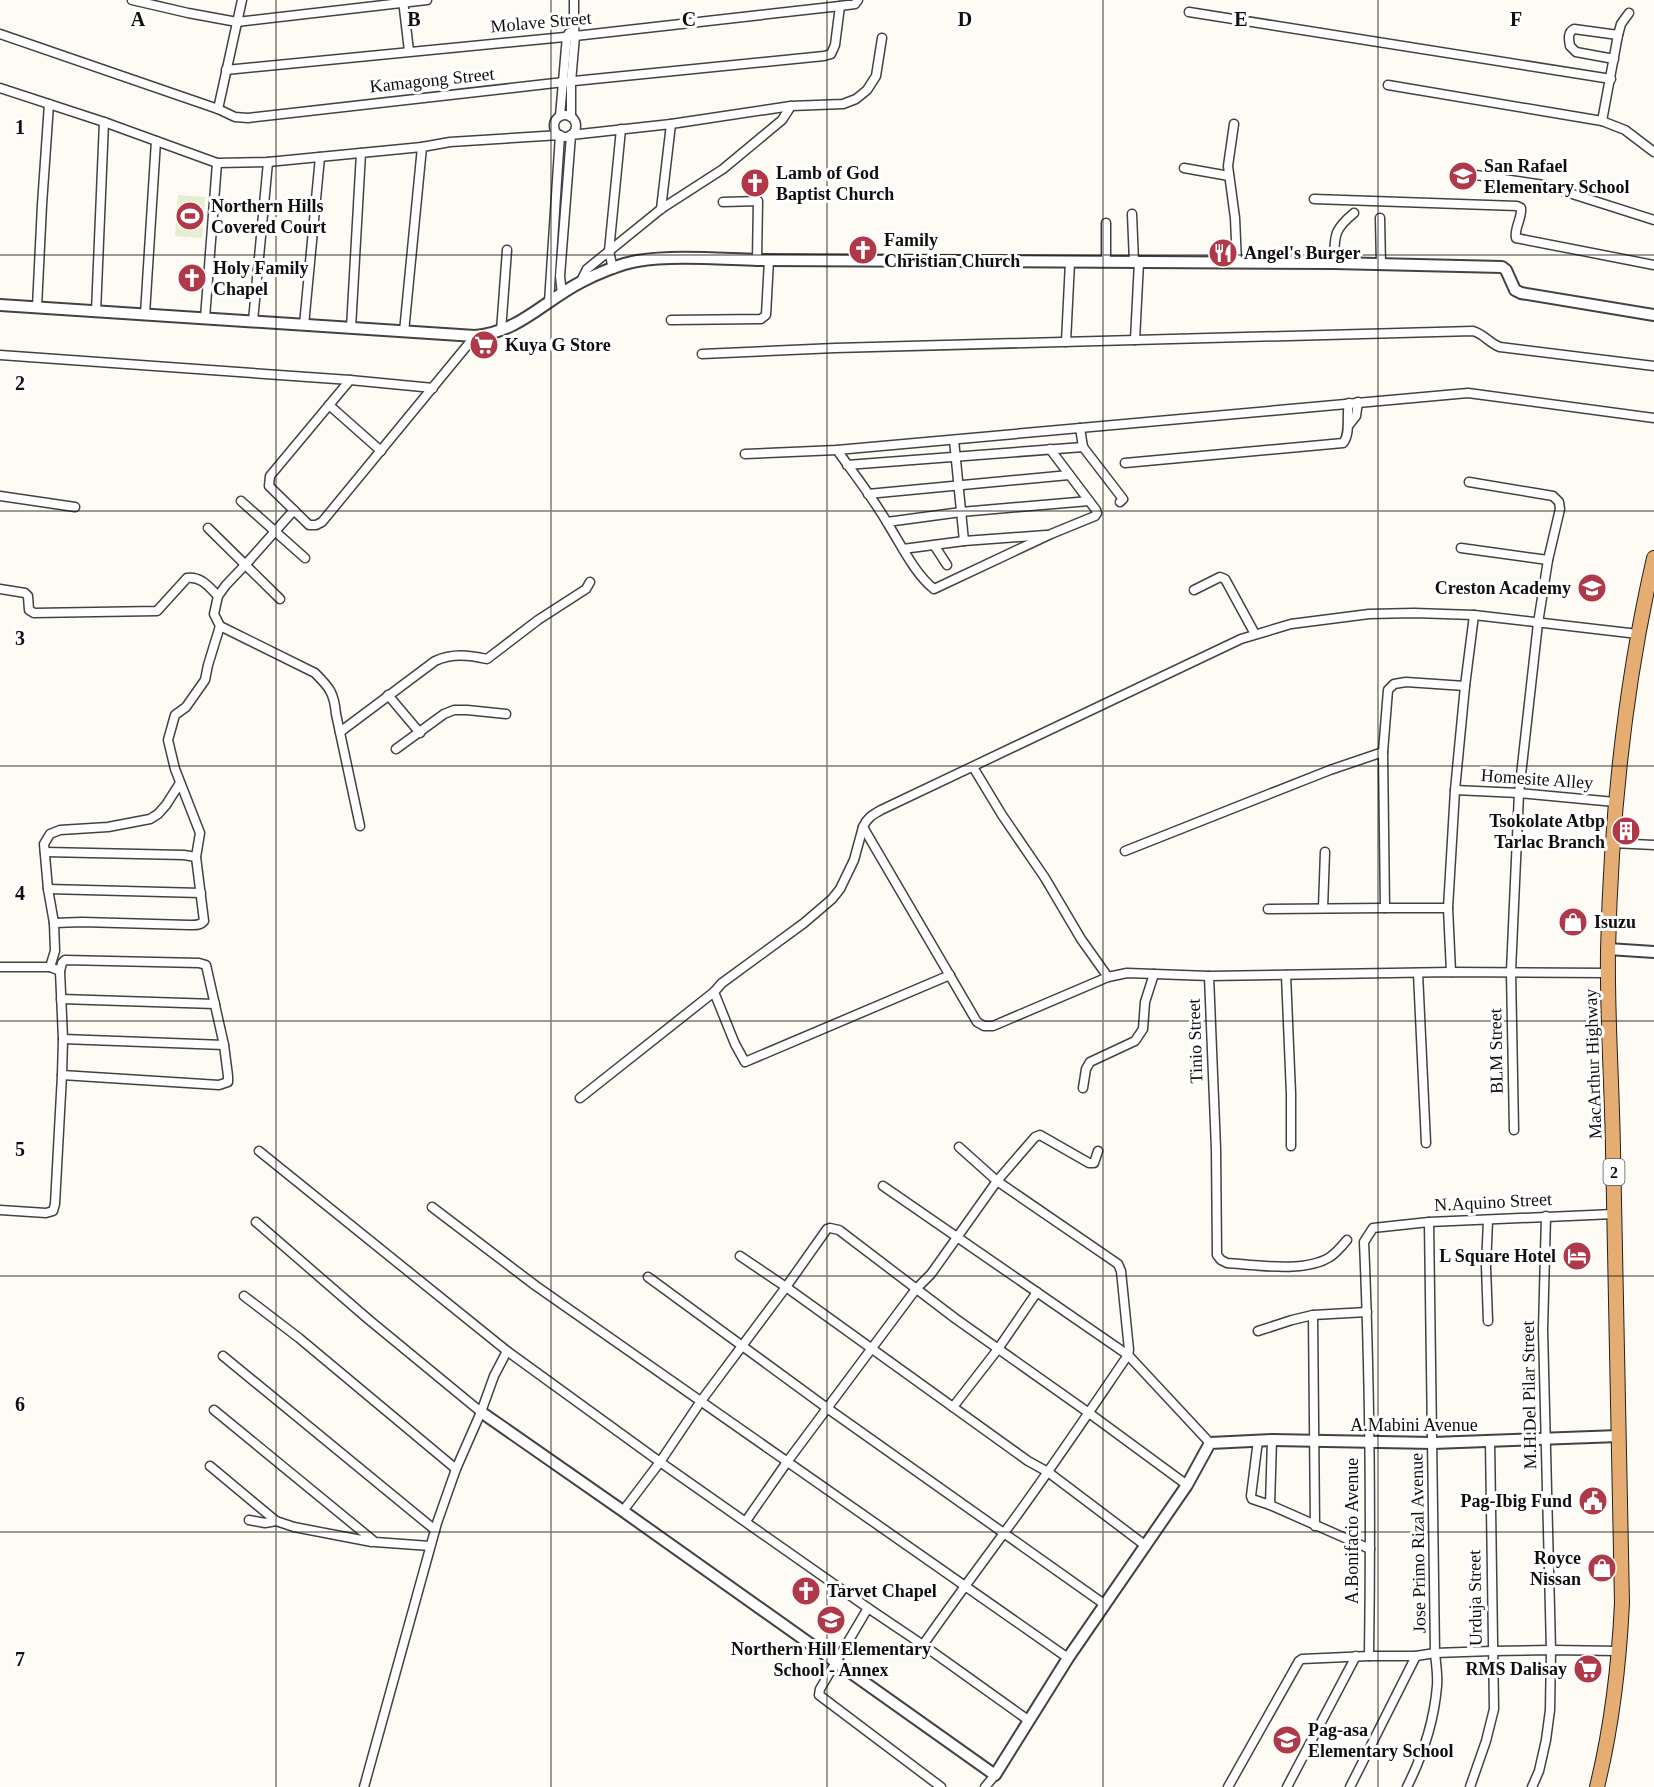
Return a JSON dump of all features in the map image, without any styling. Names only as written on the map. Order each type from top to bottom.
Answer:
[{"type":"highway","name":"MacArthur Highway","points":[[1597,1787],[1612,1719],[1622,1603],[1608,973],[1612,843],[1627,700],[1654,558]]},
{"type":"street","points":[[132,0],[237,22],[403,1],[428,0]]},
{"type":"street","points":[[218,109],[242,0]]},
{"type":"street","points":[[549,302],[560,135],[555,130],[554,124],[560,116],[568,82],[574,0]]},
{"type":"street","name":"Molave Street","points":[[226,70],[840,6],[855,4],[858,0]]},
{"type":"street","points":[[403,1],[409,51]]},
{"type":"street","name":"Kamagong Street","points":[[0,34],[218,109],[235,117],[248,118],[824,56],[831,54],[835,45],[840,6]]},
{"type":"street","points":[[1189,12],[1611,79]]},
{"type":"street","points":[[1602,121],[1618,35],[1621,24],[1629,13]]},
{"type":"street","points":[[1614,59],[1576,52],[1570,46],[1569,35],[1574,29],[1618,35]]},
{"type":"street","points":[[0,88],[104,122],[217,163],[268,162],[422,147],[450,142],[571,135],[790,106],[843,104],[856,99],[867,90],[876,76],[882,38]]},
{"type":"street","points":[[562,294],[561,276],[571,135],[576,126],[571,117],[568,82]]},
{"type":"street","points":[[1388,85],[1602,121],[1625,130],[1654,152]]},
{"type":"street","points":[[37,307],[49,104]]},
{"type":"street","points":[[580,283],[587,269],[661,209],[723,169],[782,120],[790,106]]},
{"type":"street","points":[[560,116],[571,117]]},
{"type":"street","points":[[96,312],[104,122]]},
{"type":"street","points":[[661,209],[671,123]]},
{"type":"street","points":[[1234,124],[1228,166],[1235,218],[1237,263]]},
{"type":"street","points":[[613,269],[609,251],[621,129]]},
{"type":"street","points":[[145,314],[156,141]]},
{"type":"street","points":[[405,332],[422,147]]},
{"type":"street","points":[[351,328],[361,153]]},
{"type":"street","points":[[304,325],[320,157]]},
{"type":"street","points":[[253,321],[268,162]]},
{"type":"street","points":[[205,318],[217,163]]},
{"type":"street","points":[[1184,168],[1229,176]]},
{"type":"street","points":[[1469,174],[1544,185],[1654,220]]},
{"type":"street","points":[[1314,198],[1517,206],[1521,208],[1521,213],[1515,233],[1516,238],[1654,266]]},
{"type":"street","points":[[671,320],[761,319],[766,315],[758,201],[723,202]]},
{"type":"street","points":[[1334,264],[1336,232],[1353,213]]},
{"type":"street","points":[[1132,214],[1136,262],[1135,340]]},
{"type":"street","points":[[1380,218],[1381,265]]},
{"type":"street","points":[[1106,223],[1106,262]]},
{"type":"street","points":[[501,331],[507,250]]},
{"type":"street","points":[[0,305],[475,336],[501,331],[522,321],[580,283],[613,269],[635,261],[663,259],[1502,267],[1506,270],[1515,290],[1521,293],[1654,315]]},
{"type":"street","points":[[1066,342],[1070,262]]},
{"type":"street","points":[[702,354],[835,348],[1473,331],[1481,333],[1492,344],[1500,347],[1654,366]]},
{"type":"street","points":[[350,380],[270,476],[269,486],[309,525],[322,522],[475,336]]},
{"type":"street","points":[[0,355],[433,388]]},
{"type":"street","points":[[745,453],[837,450],[1354,402],[1475,393],[1654,418]]},
{"type":"street","points":[[1125,463],[1344,443],[1347,439],[1348,426],[1356,416],[1354,402]]},
{"type":"street","points":[[329,405],[381,451]]},
{"type":"street","points":[[1080,429],[1083,447],[1123,499],[1120,502]]},
{"type":"street","points":[[954,440],[964,541]]},
{"type":"street","points":[[848,465],[1083,447]]},
{"type":"street","points":[[837,450],[903,549],[934,589],[1095,516],[1096,510],[1050,449]]},
{"type":"street","points":[[868,494],[1069,475]]},
{"type":"street","name":"BLM Street","points":[[1469,482],[1553,496],[1559,502],[1560,509],[1548,560],[1538,623],[1519,793],[1511,971],[1515,1130]]},
{"type":"street","points":[[0,496],[75,507]]},
{"type":"street","points":[[241,501],[305,558]]},
{"type":"street","points":[[887,522],[961,512],[1089,501]]},
{"type":"street","points":[[294,510],[226,585],[218,596],[214,614],[220,626],[315,673],[326,684],[334,698],[360,826]]},
{"type":"street","points":[[208,528],[280,598]]},
{"type":"street","points":[[903,549],[964,541],[1051,534]]},
{"type":"street","points":[[934,545],[947,565]]},
{"type":"street","points":[[1461,548],[1548,560]]},
{"type":"street","points":[[0,589],[26,593],[29,610],[33,613],[157,611],[187,578],[194,577],[200,578],[218,596]]},
{"type":"street","points":[[1194,590],[1220,577],[1225,579],[1255,633]]},
{"type":"street","points":[[340,732],[435,661],[447,655],[487,659],[538,620],[586,589],[590,582]]},
{"type":"street","points":[[580,1098],[714,992],[722,983],[832,899],[840,889],[854,860],[863,827],[871,816],[1150,681],[1255,633],[1291,624],[1380,613],[1414,613],[1474,615],[1638,634]]},
{"type":"street","points":[[1451,972],[1448,908],[1455,790],[1474,615]]},
{"type":"street","points":[[54,923],[197,925],[204,921],[196,857],[200,832],[174,770],[168,740],[175,716],[186,707],[205,680],[220,626]]},
{"type":"street","points":[[1385,908],[1383,752],[1388,690],[1394,684],[1406,682],[1465,686]]},
{"type":"street","points":[[388,695],[420,733]]},
{"type":"street","points":[[396,748],[444,714],[454,710],[506,714]]},
{"type":"street","points":[[1125,851],[1330,770],[1383,752]]},
{"type":"street","points":[[974,767],[1081,939],[1108,977]]},
{"type":"street","points":[[50,967],[55,951],[54,923],[44,844],[46,839],[50,834],[60,830],[108,827],[150,819],[166,805],[180,783]]},
{"type":"street","name":"Homesite Alley","points":[[1455,790],[1615,802]]},
{"type":"street","points":[[863,827],[977,1022],[984,1026],[993,1026],[1108,977],[1127,973],[1209,976]]},
{"type":"street","points":[[1612,843],[1654,845]]},
{"type":"street","points":[[45,852],[196,857]]},
{"type":"street","points":[[1323,908],[1325,852]]},
{"type":"street","points":[[48,889],[201,893]]},
{"type":"street","points":[[1268,909],[1448,908]]},
{"type":"street","points":[[1608,949],[1654,952]]},
{"type":"street","points":[[0,1210],[46,1213],[53,1211],[55,1204],[62,1076],[60,971],[62,963],[65,960],[204,963],[208,966],[224,1045],[228,1076],[226,1083],[219,1085],[62,1076]]},
{"type":"street","points":[[0,967],[50,967],[60,971]]},
{"type":"street","name":"Tinio Street","points":[[1347,1240],[1331,1256],[1320,1262],[1304,1266],[1227,1263],[1217,1255],[1216,1149],[1209,976],[1511,971],[1608,973]]},
{"type":"street","points":[[1418,973],[1426,1143]]},
{"type":"street","points":[[1083,1088],[1086,1069],[1090,1062],[1136,1041],[1143,1029],[1145,1002],[1154,974]]},
{"type":"street","points":[[714,992],[735,1044],[746,1062],[950,975]]},
{"type":"street","points":[[1286,975],[1291,1146]]},
{"type":"street","points":[[62,999],[215,1004]]},
{"type":"street","points":[[63,1039],[224,1045]]},
{"type":"street","points":[[746,1521],[787,1462],[916,1289],[931,1274],[998,1181],[1038,1135],[1089,1163],[1094,1163],[1098,1151]]},
{"type":"street","points":[[923,1645],[1048,1472],[1128,1355],[1129,1350],[1121,1271],[1118,1264],[998,1181],[960,1147]]},
{"type":"street","points":[[259,1151],[507,1351],[660,1462],[1028,1720]]},
{"type":"street","points":[[883,1186],[1128,1355],[1210,1443],[1187,1485],[1104,1604],[995,1775],[985,1787]]},
{"type":"street","points":[[432,1207],[536,1286],[1068,1658]]},
{"type":"street","name":"N.Aquino Street","points":[[1373,1228],[1429,1222],[1614,1214]]},
{"type":"street","name":"M.H.Del Pilar Street","points":[[1532,1787],[1539,1771],[1550,1710],[1551,1650],[1543,1330],[1546,1216]]},
{"type":"street","points":[[1488,1220],[1486,1267],[1488,1322]]},
{"type":"street","points":[[256,1222],[368,1319],[481,1412],[995,1775]]},
{"type":"street","name":"Jose Primo Rizal Avenue","points":[[1407,1787],[1419,1762],[1432,1722],[1437,1684],[1429,1222]]},
{"type":"street","points":[[623,1511],[660,1462],[700,1401],[830,1228],[839,1230],[916,1289],[1187,1485]]},
{"type":"street","name":"A.Bonifacio Avenue","points":[[1369,1656],[1370,1549],[1364,1242],[1373,1228]]},
{"type":"street","points":[[740,1256],[1028,1461],[1048,1472],[1146,1546]]},
{"type":"street","points":[[648,1277],[827,1408],[1104,1604]]},
{"type":"street","points":[[953,1407],[998,1349],[1037,1292]]},
{"type":"street","points":[[244,1296],[299,1338],[456,1469]]},
{"type":"street","points":[[1258,1331],[1313,1315],[1367,1312]]},
{"type":"street","points":[[1313,1315],[1315,1526]]},
{"type":"street","points":[[364,1787],[435,1530],[456,1469],[494,1376],[507,1351]]},
{"type":"street","points":[[224,1356],[435,1530]]},
{"type":"street","points":[[214,1410],[375,1542]]},
{"type":"street","name":"A.Mabini Avenue","points":[[1210,1443],[1315,1440],[1433,1443],[1619,1436]]},
{"type":"street","points":[[1258,1440],[1251,1496],[1255,1501],[1270,1505],[1370,1549]]},
{"type":"street","points":[[1270,1505],[1272,1440]]},
{"type":"street","name":"Urduja Street","points":[[1470,1787],[1486,1741],[1494,1708],[1490,1441]]},
{"type":"street","points":[[210,1466],[276,1521],[294,1527],[375,1542],[430,1546]]},
{"type":"street","points":[[249,1520],[276,1521]]},
{"type":"street","points":[[868,1608],[820,1689],[819,1695],[941,1787]]},
{"type":"street","points":[[1227,1787],[1302,1659],[1492,1651],[1619,1651]]},
{"type":"street","points":[[1287,1787],[1356,1656]]},
{"type":"street","points":[[1350,1787],[1416,1656]]},
{"type":"green space","name":"Northern Hills Covered Court","points":[[178,195],[205,197],[202,238],[175,236]]},
{"type":"place","name":"San Rafael Elementary School","points":[[1463,176]]},
{"type":"place","name":"Lamb of God Baptist Church","points":[[755,183]]},
{"type":"place","name":"Northern Hills Covered Court","points":[[190,216]]},
{"type":"place","name":"Family Christian Church","points":[[863,250]]},
{"type":"place","name":"Angel's Burger","points":[[1223,253]]},
{"type":"place","name":"Holy Family Chapel","points":[[192,278]]},
{"type":"place","name":"Kuya G Store","points":[[484,345]]},
{"type":"place","name":"Creston Academy","points":[[1592,588]]},
{"type":"place","name":"Tsokolate Atbp Tarlac Branch","points":[[1626,831]]},
{"type":"place","name":"Isuzu","points":[[1573,922]]},
{"type":"place","name":"L Square Hotel","points":[[1577,1256]]},
{"type":"place","name":"Pag-Ibig Fund","points":[[1593,1501]]},
{"type":"place","name":"Royce Nissan","points":[[1602,1568]]},
{"type":"place","name":"Tarvet Chapel","points":[[806,1591]]},
{"type":"place","name":"Northern Hill Elementary School - Annex","points":[[831,1620]]},
{"type":"place","name":"RMS Dalisay","points":[[1588,1669]]},
{"type":"place","name":"Pag-asa Elementary School","points":[[1287,1740]]}]
